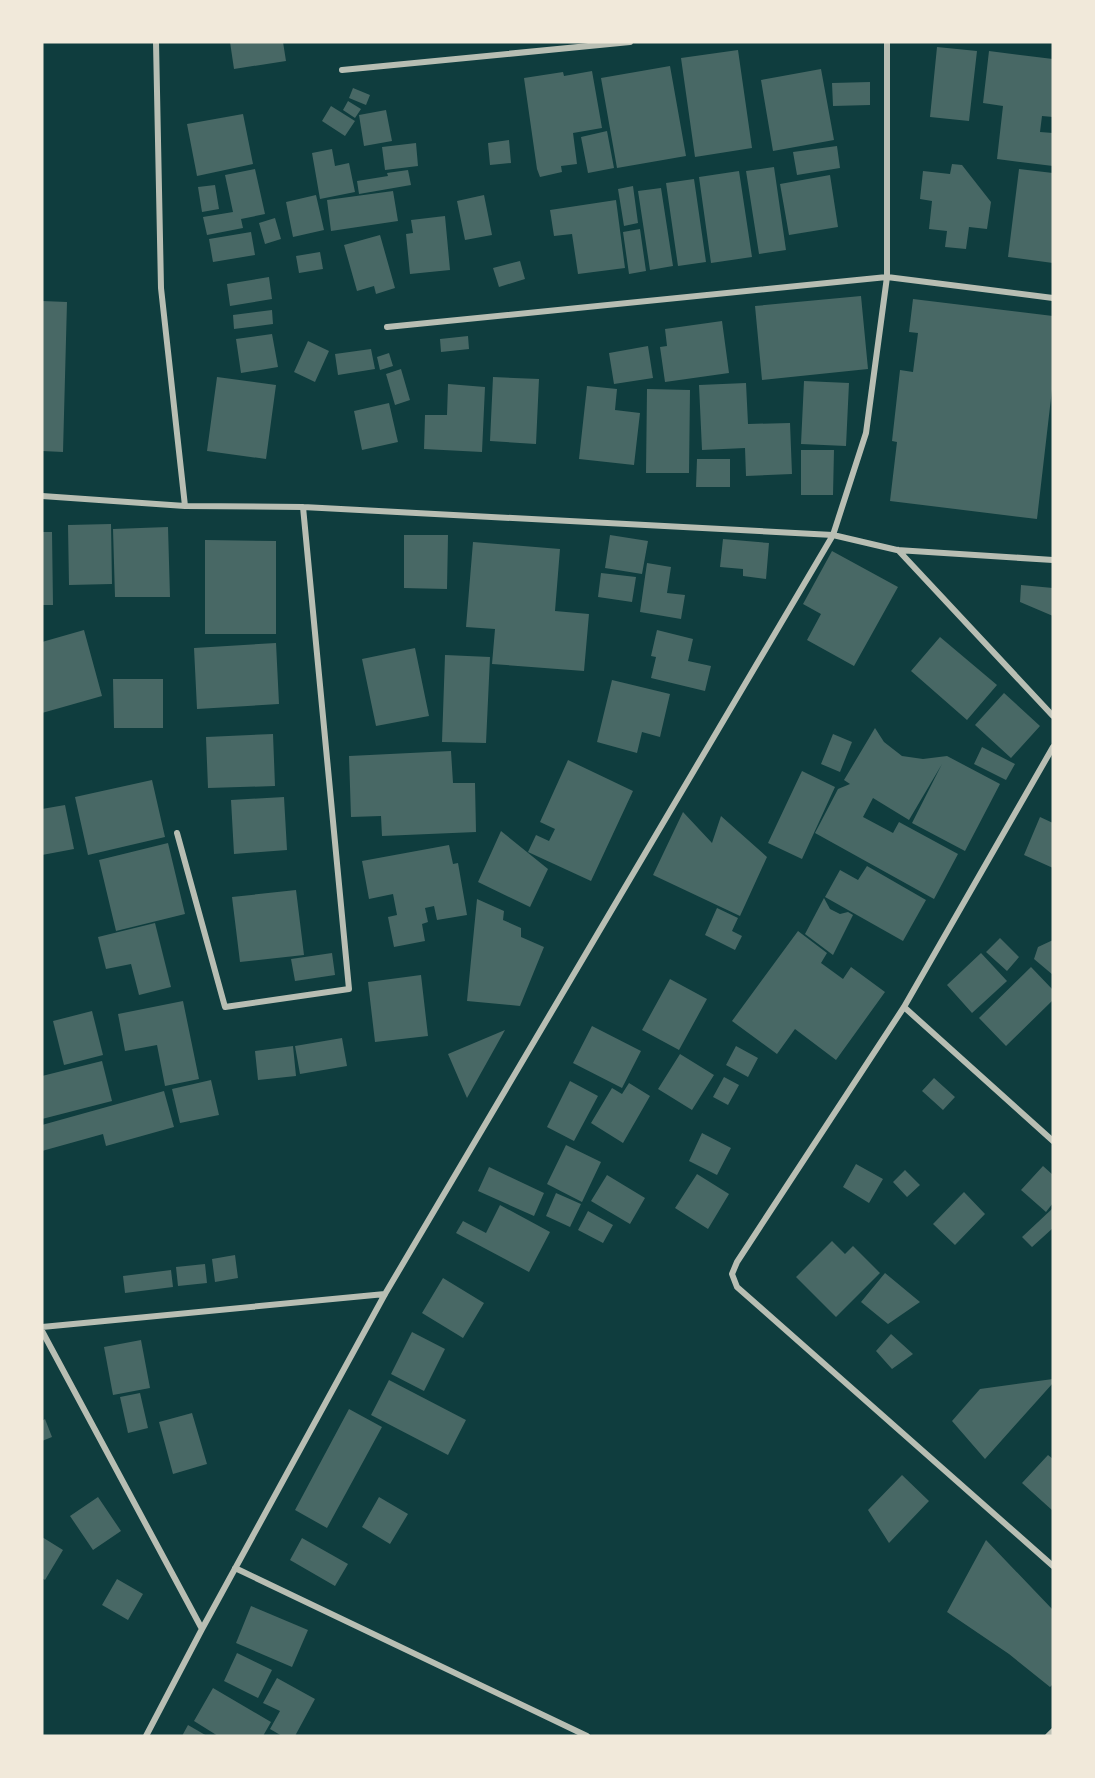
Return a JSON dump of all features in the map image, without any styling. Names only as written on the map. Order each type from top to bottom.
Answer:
[{"type":"street","points":[[156,42],[161,288],[185,506]]},
{"type":"street","points":[[342,70],[630,42]]},
{"type":"street","points":[[146,1736],[385,1294],[833,535],[866,433],[887,277],[887,42]]},
{"type":"street","points":[[387,327],[887,277],[1053,298]]},
{"type":"street","points":[[42,496],[185,506],[303,507],[833,535],[897,550],[1053,560]]},
{"type":"street","points":[[177,833],[225,1007],[349,989],[303,507]]},
{"type":"street","points":[[897,550],[1053,716]]},
{"type":"street","points":[[1053,747],[903,1007],[737,1262],[732,1274],[737,1287],[1053,1566]]},
{"type":"street","points":[[903,1007],[1053,1141]]},
{"type":"street","points":[[202,1629],[42,1329],[385,1294]]},
{"type":"street","points":[[235,1568],[587,1736]]},
{"type":"street","points":[[1048,1736],[1053,1731]]},
{"type":"building","points":[[230,42],[283,42],[286,61],[234,69]]},
{"type":"building","points":[[937,47],[977,51],[969,121],[930,117]]},
{"type":"building","points":[[738,50],[752,148],[695,157],[681,58]]},
{"type":"building","points":[[989,51],[1053,59],[1053,117],[1042,116],[1040,132],[1053,133],[1053,166],[997,159],[1003,106],[983,103]]},
{"type":"building","points":[[670,66],[686,156],[617,168],[601,78]]},
{"type":"building","points":[[821,69],[834,140],[773,151],[761,80]]},
{"type":"building","points":[[592,71],[602,128],[573,133],[577,164],[561,166],[562,172],[540,177],[524,78],[563,72],[564,76]]},
{"type":"building","points":[[870,82],[870,105],[833,106],[832,83]]},
{"type":"building","points":[[353,88],[370,95],[366,105],[349,98]]},
{"type":"building","points":[[348,101],[361,109],[355,118],[343,110]]},
{"type":"building","points":[[331,106],[355,121],[345,136],[322,121]]},
{"type":"building","points":[[386,110],[392,141],[364,146],[359,115]]},
{"type":"building","points":[[243,114],[253,164],[197,176],[187,124]]},
{"type":"building","points":[[607,131],[614,168],[588,173],[581,137]]},
{"type":"building","points":[[509,140],[511,163],[490,165],[488,143]]},
{"type":"building","points":[[416,143],[418,166],[385,170],[382,147]]},
{"type":"building","points":[[837,146],[840,168],[797,175],[793,152]]},
{"type":"building","points":[[332,149],[335,166],[349,163],[355,192],[320,199],[312,153]]},
{"type":"building","points":[[952,164],[962,165],[991,202],[987,229],[969,227],[966,249],[945,247],[947,231],[929,229],[932,201],[920,199],[923,171],[950,174]]},
{"type":"building","points":[[774,167],[786,250],[759,254],[746,171]]},
{"type":"building","points":[[255,169],[265,214],[241,219],[243,228],[207,235],[203,217],[233,212],[225,175]]},
{"type":"building","points":[[1019,169],[1053,173],[1053,263],[1008,257]]},
{"type":"building","points":[[408,170],[411,185],[359,194],[357,181]]},
{"type":"building","points":[[739,171],[752,257],[711,263],[699,177]]},
{"type":"building","points":[[830,175],[838,227],[789,235],[780,184]]},
{"type":"building","points":[[694,179],[706,262],[678,266],[666,183]]},
{"type":"building","points":[[215,185],[219,209],[202,212],[198,187]]},
{"type":"building","points":[[633,186],[638,223],[624,226],[618,189]]},
{"type":"building","points":[[661,188],[673,266],[650,270],[638,191]]},
{"type":"building","points":[[393,191],[398,221],[331,231],[327,200]]},
{"type":"building","points":[[316,195],[324,230],[293,237],[286,202]]},
{"type":"building","points":[[484,195],[492,235],[465,240],[457,201]]},
{"type":"building","points":[[616,200],[625,268],[578,274],[572,234],[554,236],[550,210]]},
{"type":"building","points":[[445,216],[450,270],[410,274],[406,234],[413,233],[411,220]]},
{"type":"building","points":[[275,218],[281,239],[265,244],[259,223]]},
{"type":"building","points":[[640,229],[646,271],[629,274],[623,232]]},
{"type":"building","points":[[251,232],[255,255],[213,262],[209,239]]},
{"type":"building","points":[[380,235],[395,288],[376,294],[374,286],[357,291],[344,245]]},
{"type":"building","points":[[320,252],[323,269],[299,273],[296,256]]},
{"type":"building","points":[[520,261],[525,279],[499,287],[493,268]]},
{"type":"building","points":[[269,277],[272,299],[230,306],[227,284]]},
{"type":"building","points":[[861,296],[868,369],[762,380],[755,306]]},
{"type":"building","points":[[913,299],[1053,316],[1053,381],[1037,519],[890,501],[897,442],[892,441],[900,370],[913,372],[918,333],[909,332]]},
{"type":"building","points":[[42,301],[67,302],[63,452],[42,451]]},
{"type":"building","points":[[272,310],[273,324],[234,329],[233,315]]},
{"type":"building","points":[[722,321],[729,373],[665,382],[660,347],[667,346],[665,329]]},
{"type":"building","points":[[272,334],[278,367],[241,373],[236,339]]},
{"type":"building","points":[[468,336],[469,349],[441,352],[440,339]]},
{"type":"building","points":[[308,341],[329,351],[315,382],[294,372]]},
{"type":"building","points":[[648,346],[653,378],[614,384],[609,353]]},
{"type":"building","points":[[371,349],[375,369],[338,375],[335,354]]},
{"type":"building","points":[[389,353],[393,366],[380,370],[377,357]]},
{"type":"building","points":[[401,369],[410,400],[395,405],[386,374]]},
{"type":"building","points":[[217,377],[276,385],[266,459],[207,451]]},
{"type":"building","points":[[493,377],[539,379],[536,444],[490,441]]},
{"type":"building","points":[[804,381],[849,383],[846,446],[801,444]]},
{"type":"building","points":[[746,383],[748,424],[790,423],[792,474],[746,476],[745,448],[702,450],[699,385]]},
{"type":"building","points":[[448,384],[485,387],[482,452],[424,449],[425,415],[447,415]]},
{"type":"building","points":[[587,386],[617,389],[615,410],[640,413],[634,465],[579,459]]},
{"type":"building","points":[[647,389],[690,390],[689,473],[646,473]]},
{"type":"building","points":[[389,403],[398,442],[362,450],[354,411]]},
{"type":"building","points":[[801,450],[834,450],[833,495],[801,495]]},
{"type":"building","points":[[697,459],[730,459],[730,487],[696,487]]},
{"type":"building","points":[[111,524],[112,584],[69,585],[68,525]]},
{"type":"building","points":[[168,527],[170,597],[115,597],[113,529]]},
{"type":"building","points":[[42,532],[52,532],[53,605],[42,605]]},
{"type":"building","points":[[404,535],[448,535],[447,589],[404,588]]},
{"type":"building","points":[[610,535],[648,541],[642,574],[605,568]]},
{"type":"building","points":[[723,539],[769,543],[766,579],[743,576],[743,569],[720,567]]},
{"type":"building","points":[[205,540],[276,541],[276,634],[205,634]]},
{"type":"building","points":[[473,542],[560,549],[555,611],[589,614],[584,671],[492,664],[495,629],[466,627]]},
{"type":"building","points":[[832,551],[898,587],[854,666],[807,640],[821,614],[803,604]]},
{"type":"building","points":[[647,563],[671,567],[667,593],[685,595],[681,619],[640,612]]},
{"type":"building","points":[[601,573],[636,577],[632,602],[598,597]]},
{"type":"building","points":[[1021,585],[1053,588],[1053,616],[1020,602]]},
{"type":"building","points":[[84,630],[102,696],[42,713],[42,642]]},
{"type":"building","points":[[657,630],[693,639],[688,661],[711,666],[705,691],[651,678],[656,657],[651,656]]},
{"type":"building","points":[[940,637],[997,685],[967,720],[911,671]]},
{"type":"building","points":[[276,643],[279,704],[197,709],[194,648]]},
{"type":"building","points":[[415,648],[429,716],[376,726],[362,659]]},
{"type":"building","points":[[445,655],[490,657],[486,743],[442,742]]},
{"type":"building","points":[[113,679],[163,679],[163,728],[114,728]]},
{"type":"building","points":[[612,680],[670,694],[660,737],[642,732],[637,753],[597,742]]},
{"type":"building","points":[[1004,693],[1040,726],[1011,758],[975,725]]},
{"type":"building","points":[[875,728],[884,742],[902,756],[923,759],[947,756],[1000,784],[965,851],[912,823],[942,764],[909,820],[873,798],[863,817],[893,833],[899,822],[958,854],[934,899],[815,833],[838,789],[850,784],[844,780]]},
{"type":"building","points":[[273,734],[275,786],[208,788],[206,737]]},
{"type":"building","points":[[833,734],[852,742],[840,772],[821,764]]},
{"type":"building","points":[[982,747],[1015,764],[1006,780],[974,764]]},
{"type":"building","points":[[451,751],[453,783],[475,783],[476,832],[382,836],[381,816],[351,817],[349,756]]},
{"type":"building","points":[[568,760],[633,791],[591,881],[528,852],[536,835],[549,841],[555,829],[540,822]]},
{"type":"building","points":[[802,771],[835,787],[802,859],[768,843]]},
{"type":"building","points":[[152,780],[165,837],[88,855],[75,797]]},
{"type":"building","points":[[284,797],[287,850],[234,854],[231,800]]},
{"type":"building","points":[[65,805],[74,849],[42,855],[42,809]]},
{"type":"building","points":[[683,812],[712,843],[721,816],[767,857],[740,916],[653,875]]},
{"type":"building","points":[[1040,817],[1053,823],[1053,868],[1024,855]]},
{"type":"building","points":[[501,831],[548,869],[530,907],[478,882]]},
{"type":"building","points":[[168,843],[185,914],[116,931],[99,860]]},
{"type":"building","points":[[449,845],[453,864],[458,863],[467,915],[437,920],[434,906],[425,908],[428,922],[422,924],[425,941],[394,947],[388,917],[397,915],[393,894],[369,899],[362,861]]},
{"type":"building","points":[[867,866],[926,900],[903,941],[825,897],[840,870],[858,880]]},
{"type":"building","points":[[296,890],[304,955],[240,962],[232,897]]},
{"type":"building","points":[[824,898],[830,909],[840,914],[848,912],[853,915],[833,955],[805,934]]},
{"type":"building","points":[[477,899],[504,911],[503,920],[521,928],[521,937],[544,947],[520,1006],[467,1001]]},
{"type":"building","points":[[717,908],[738,918],[732,931],[742,936],[735,950],[705,935]]},
{"type":"building","points":[[155,923],[171,987],[139,995],[131,964],[106,969],[98,937]]},
{"type":"building","points":[[798,931],[827,953],[821,963],[843,979],[851,967],[885,992],[836,1060],[795,1029],[777,1054],[732,1021]]},
{"type":"building","points":[[1000,938],[1019,957],[1007,971],[986,952]]},
{"type":"building","points":[[1053,940],[1053,975],[1034,959],[1038,947]]},
{"type":"building","points":[[332,953],[335,975],[295,981],[291,959]]},
{"type":"building","points":[[981,953],[1007,981],[972,1013],[947,985]]},
{"type":"building","points":[[1031,967],[1053,990],[1053,1000],[1006,1046],[979,1018]]},
{"type":"building","points":[[421,975],[428,1036],[375,1042],[368,982]]},
{"type":"building","points":[[670,979],[707,999],[679,1050],[642,1030]]},
{"type":"building","points":[[183,1001],[199,1079],[165,1086],[157,1045],[125,1051],[118,1014]]},
{"type":"building","points":[[92,1011],[103,1055],[64,1065],[53,1021]]},
{"type":"building","points":[[592,1026],[641,1051],[622,1088],[573,1063]]},
{"type":"building","points":[[505,1030],[467,1098],[448,1054]]},
{"type":"building","points":[[342,1038],[347,1066],[300,1074],[295,1046]]},
{"type":"building","points":[[293,1046],[296,1076],[258,1080],[255,1051]]},
{"type":"building","points":[[736,1046],[758,1058],[748,1077],[726,1065]]},
{"type":"building","points":[[680,1054],[714,1075],[692,1110],[658,1089]]},
{"type":"building","points":[[102,1061],[112,1101],[42,1119],[42,1076]]},
{"type":"building","points":[[724,1077],[739,1085],[728,1105],[713,1097]]},
{"type":"building","points":[[934,1078],[955,1097],[943,1110],[922,1091]]},
{"type":"building","points":[[211,1080],[219,1115],[180,1123],[172,1089]]},
{"type":"building","points":[[570,1081],[598,1096],[574,1141],[547,1127]]},
{"type":"building","points":[[629,1083],[650,1096],[623,1143],[591,1123],[612,1088],[622,1094]]},
{"type":"building","points":[[164,1091],[174,1127],[106,1146],[103,1134],[42,1151],[42,1125]]},
{"type":"building","points":[[702,1133],[731,1148],[717,1175],[689,1161]]},
{"type":"building","points":[[566,1145],[601,1162],[582,1202],[547,1184]]},
{"type":"building","points":[[856,1164],[883,1179],[869,1203],[843,1187]]},
{"type":"building","points":[[1043,1166],[1053,1175],[1053,1203],[1046,1212],[1021,1190]]},
{"type":"building","points":[[489,1167],[544,1193],[534,1216],[478,1191]]},
{"type":"building","points":[[905,1170],[920,1185],[907,1197],[893,1182]]},
{"type":"building","points":[[697,1174],[729,1194],[708,1229],[675,1208]]},
{"type":"building","points":[[607,1175],[645,1198],[630,1224],[591,1201]]},
{"type":"building","points":[[964,1192],[985,1214],[955,1245],[933,1224]]},
{"type":"building","points":[[556,1193],[581,1204],[570,1227],[546,1216]]},
{"type":"building","points":[[500,1205],[550,1232],[529,1272],[456,1233],[463,1221],[486,1233]]},
{"type":"building","points":[[1053,1208],[1053,1228],[1032,1247],[1022,1237]]},
{"type":"building","points":[[588,1211],[613,1225],[603,1243],[578,1230]]},
{"type":"building","points":[[832,1241],[845,1254],[853,1246],[880,1273],[836,1317],[796,1277]]},
{"type":"building","points":[[235,1255],[238,1278],[215,1282],[212,1259]]},
{"type":"building","points":[[205,1264],[207,1283],[178,1286],[176,1267]]},
{"type":"building","points":[[171,1270],[173,1287],[125,1293],[123,1276]]},
{"type":"building","points":[[885,1273],[920,1302],[888,1324],[861,1302]]},
{"type":"building","points":[[443,1278],[484,1303],[463,1338],[422,1313]]},
{"type":"building","points":[[412,1332],[445,1349],[424,1391],[391,1374]]},
{"type":"building","points":[[891,1334],[913,1354],[892,1369],[876,1351]]},
{"type":"building","points":[[141,1340],[150,1388],[113,1395],[104,1347]]},
{"type":"building","points":[[1053,1379],[1053,1383],[985,1459],[952,1421],[980,1389]]},
{"type":"building","points":[[389,1380],[466,1420],[448,1455],[371,1415]]},
{"type":"building","points":[[140,1393],[148,1428],[128,1433],[120,1397]]},
{"type":"building","points":[[349,1409],[382,1427],[327,1528],[295,1510]]},
{"type":"building","points":[[192,1413],[207,1464],[173,1474],[159,1422]]},
{"type":"building","points":[[45,1419],[52,1437],[42,1441],[42,1421]]},
{"type":"building","points":[[1048,1455],[1053,1459],[1053,1511],[1022,1483]]},
{"type":"building","points":[[902,1475],[929,1501],[889,1543],[868,1510]]},
{"type":"building","points":[[98,1497],[121,1531],[93,1550],[70,1516]]},
{"type":"building","points":[[379,1497],[408,1514],[390,1544],[362,1527]]},
{"type":"building","points":[[42,1537],[63,1550],[45,1580],[42,1578]]},
{"type":"building","points":[[302,1538],[348,1564],[335,1586],[290,1560]]},
{"type":"building","points":[[986,1540],[1053,1610],[1053,1684],[1050,1687],[1009,1654],[947,1612]]},
{"type":"building","points":[[117,1579],[143,1594],[128,1620],[102,1605]]},
{"type":"building","points":[[251,1606],[308,1630],[292,1667],[236,1643]]},
{"type":"building","points":[[237,1653],[272,1670],[258,1698],[224,1681]]},
{"type":"building","points":[[277,1678],[315,1699],[295,1736],[282,1736],[270,1729],[280,1711],[263,1703]]},
{"type":"building","points":[[213,1688],[271,1722],[263,1736],[218,1736],[194,1721]]},
{"type":"building","points":[[188,1725],[207,1736],[182,1736]]}]
